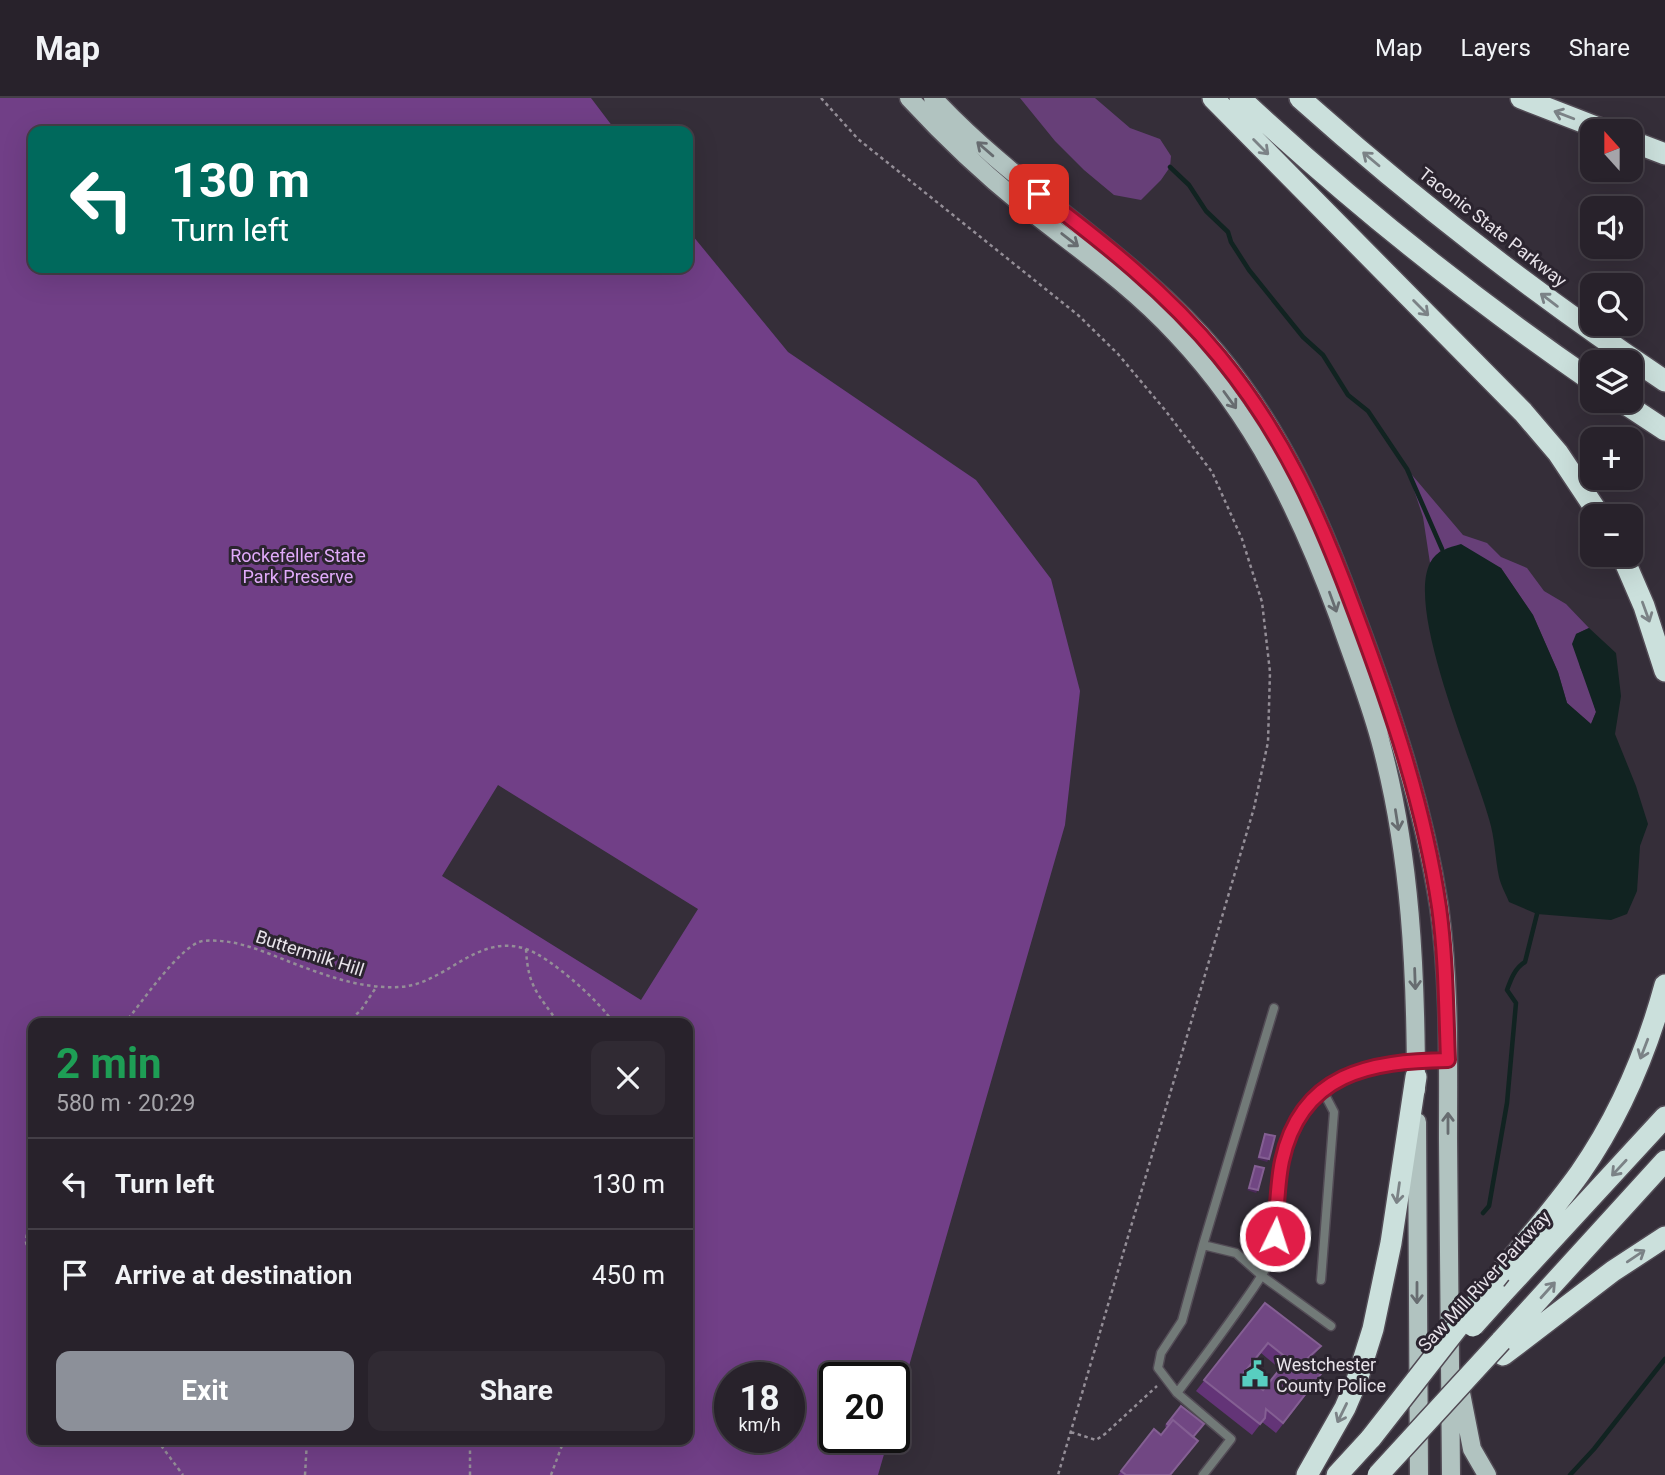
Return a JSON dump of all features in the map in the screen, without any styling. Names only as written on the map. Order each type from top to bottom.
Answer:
[{"type":"highway","points":[[1213,98],[1523,412],[1563,460],[1592,504]]},
{"type":"highway","points":[[1240,98],[1406,241],[1580,372]]},
{"type":"highway","name":"Taconic State Parkway","points":[[1300,98],[1478,247],[1665,381]]},
{"type":"highway","points":[[1521,98],[1580,121]]},
{"type":"highway","points":[[1643,146],[1665,154]]},
{"type":"highway","points":[[1639,413],[1665,430]]},
{"type":"highway","points":[[1627,567],[1644,606],[1665,671]]},
{"type":"highway","points":[[1371,1438],[1580,1173],[1609,1126],[1630,1083],[1648,1039],[1665,985]]},
{"type":"highway","points":[[1307,1475],[1345,1408],[1370,1342],[1389,1255],[1416,1069]]},
{"type":"highway","name":"Saw Mill River Parkway","points":[[1337,1475],[1665,1117]]},
{"type":"highway","points":[[1378,1475],[1453,1394],[1502,1348],[1665,1161]]},
{"type":"highway","points":[[1502,1348],[1665,1237]]},
{"type":"main road","points":[[909,98],[985,174],[1131,289],[1176,333],[1230,399],[1276,471],[1321,569],[1366,696],[1388,770],[1403,856],[1411,925],[1416,1069],[1419,1475]]},
{"type":"main road","points":[[933,98],[1007,168],[1143,276],[1183,315],[1237,378],[1266,421],[1293,466],[1339,568],[1386,698],[1419,804],[1435,881],[1442,936],[1448,1060],[1451,1475]]},
{"type":"main road","points":[[1450,1331],[1469,1437],[1477,1459],[1487,1475]]},
{"type":"lane","points":[[1203,1475],[1231,1440],[1177,1393],[1158,1368],[1158,1360],[1182,1321],[1274,1008]]},
{"type":"lane","points":[[1177,1393],[1262,1276],[1273,1254],[1284,1153],[1295,1125],[1313,1100],[1335,1082],[1362,1069],[1416,1069],[1448,1060]]},
{"type":"lane","points":[[1321,1280],[1334,1112],[1323,1091]]},
{"type":"lane","points":[[1203,1245],[1236,1253],[1262,1276],[1331,1326]]},
{"type":"path","points":[[821,98],[858,139],[1078,314],[1118,354],[1212,472],[1242,539],[1262,602],[1270,672],[1268,742],[1254,808],[1058,1475]]},
{"type":"path","name":"Buttermilk Hill","points":[[129,1018],[181,953],[201,941],[244,944],[330,976],[400,988],[432,978],[486,948],[504,945],[526,949],[545,959],[581,988],[611,1018]]},
{"type":"path","points":[[526,949],[527,972],[534,990],[555,1018]]},
{"type":"path","points":[[352,1018],[377,986]]},
{"type":"path","points":[[28,1224],[28,1251]]},
{"type":"path","points":[[1070,1432],[1096,1440],[1165,1378]]},
{"type":"path","points":[[161,1445],[183,1475]]},
{"type":"path","points":[[304,1475],[307,1445]]},
{"type":"path","points":[[470,1445],[470,1475]]},
{"type":"path","points":[[551,1475],[562,1445]]},
{"type":"shaded area","points":[[1020,98],[1095,98],[1130,128],[1160,139],[1171,156],[1170,167],[1141,200],[1114,195],[1055,141]]},
{"type":"shaded area","points":[[1407,469],[1463,535],[1487,543],[1501,557],[1527,568],[1544,591],[1566,604],[1589,628],[1576,634],[1580,667],[1596,712],[1591,724],[1567,703],[1558,672],[1533,615],[1501,568],[1442,549],[1430,563],[1423,517]]},
{"type":"shaded area","points":[[1461,544],[1501,568],[1533,615],[1558,672],[1567,703],[1591,724],[1596,712],[1572,644],[1576,634],[1589,628],[1616,653],[1621,696],[1615,734],[1648,824],[1640,846],[1637,891],[1627,914],[1611,920],[1537,914],[1509,902],[1502,887],[1493,833],[1445,689],[1427,616],[1425,586],[1430,563],[1439,552]]},
{"type":"green space","name":"Rockefeller State Park Preserve","points":[[0,98],[591,98],[612,126],[28,126],[28,273],[693,273],[693,236],[788,352],[976,480],[1051,579],[1080,691],[1065,825],[910,1363],[819,1362],[819,1453],[884,1453],[878,1475],[0,1475]],"holes":[[[498,785],[698,909],[641,1000],[442,876]]]},
{"type":"building","points":[[1265,1134],[1275,1136],[1269,1159],[1259,1157]]},
{"type":"building","points":[[1255,1166],[1264,1168],[1258,1190],[1249,1188]]},
{"type":"building","points":[[1265,1303],[1321,1346],[1308,1358],[1324,1370],[1283,1423],[1266,1409],[1265,1418],[1260,1424],[1204,1380]],"holes":[[[1268,1343],[1288,1359],[1263,1390],[1243,1374]]]},
{"type":"building","points":[[1181,1406],[1204,1424],[1193,1437],[1173,1420],[1167,1424]]},
{"type":"building","points":[[1173,1420],[1198,1441],[1170,1475],[1126,1475],[1121,1471],[1154,1429],[1161,1435]]},
{"type":"waterway","points":[[1170,167],[1189,185],[1206,211],[1228,232],[1231,242],[1249,270],[1303,337],[1323,355],[1348,395],[1368,411],[1407,469],[1442,549]]},
{"type":"waterway","points":[[1483,1213],[1489,1206],[1507,1103],[1516,1003],[1507,990],[1516,971],[1525,962],[1537,914]]},
{"type":"waterway","points":[[1570,1475],[1665,1359]]},
{"type":"place","name":"Westchester County Police","points":[[1255,1374]]},
{"type":"route","points":[[1039,194],[1143,276],[1183,315],[1237,378],[1280,443],[1308,494],[1330,544],[1386,698],[1419,804],[1439,909],[1446,991],[1448,1060],[1390,1063],[1362,1069],[1335,1082],[1313,1100],[1295,1125],[1284,1153],[1275,1236]]}]
